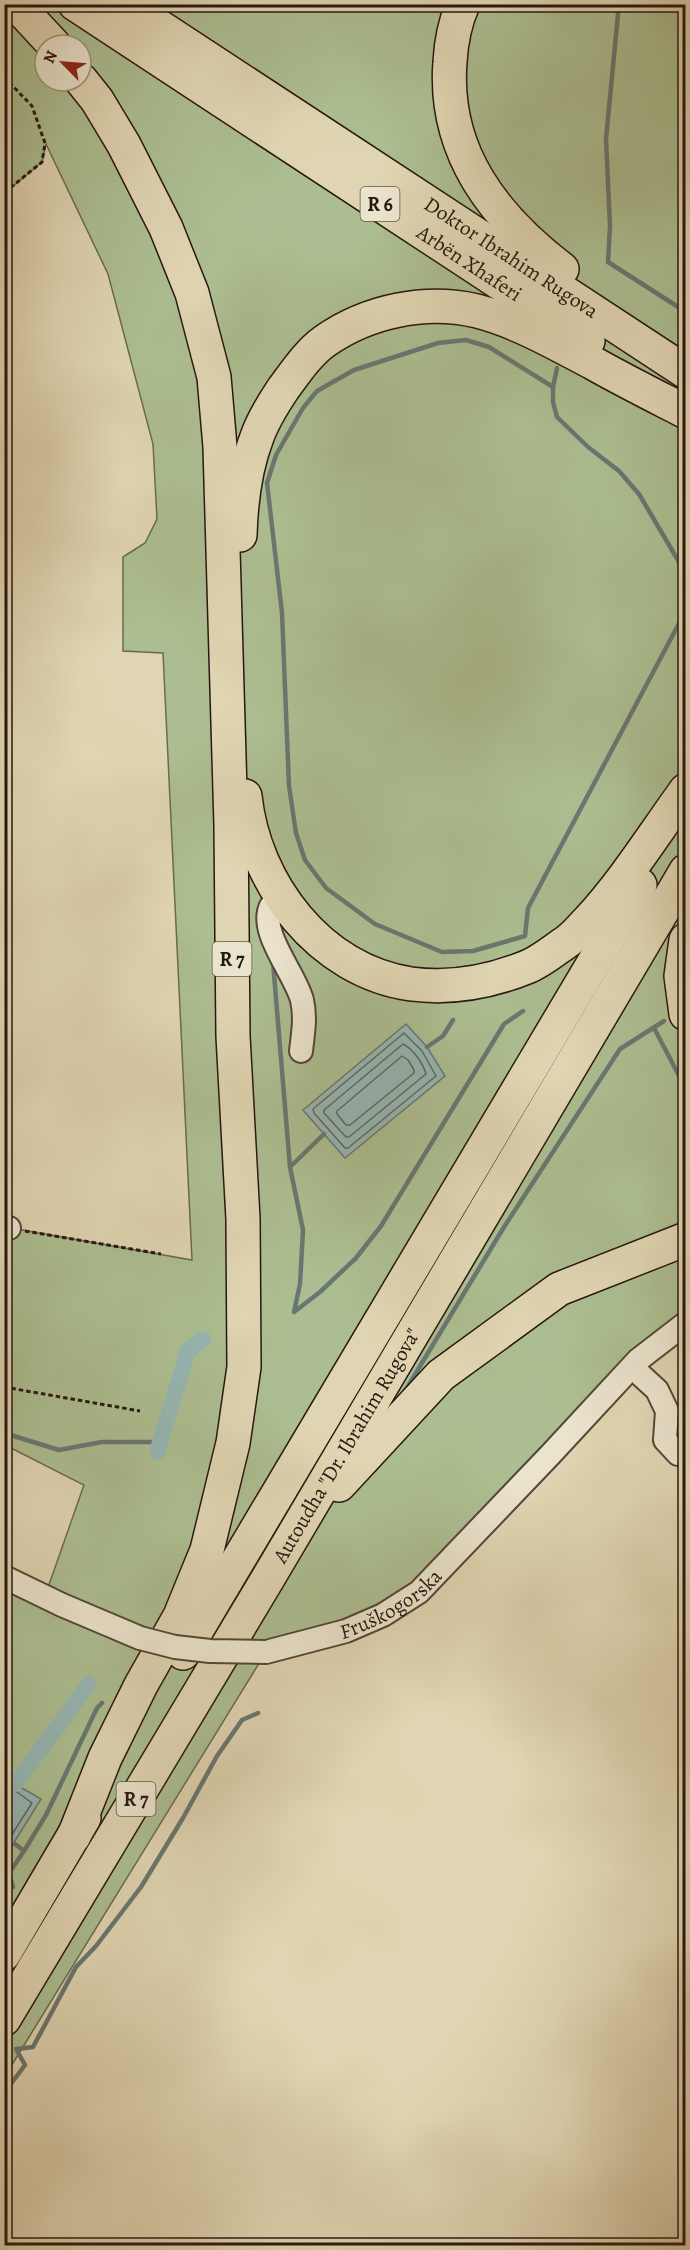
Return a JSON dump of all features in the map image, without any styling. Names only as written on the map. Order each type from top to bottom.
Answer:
[{"type":"highway","points":[[16,4],[43,33]]},
{"type":"highway","name":"Arbën Xhaferi","points":[[75,4],[686,404]]},
{"type":"highway","name":"Doktor Ibrahim Rugova","points":[[125,4],[686,372]]},
{"type":"highway","points":[[463,4],[451,47],[448,88],[455,128],[469,166],[488,197],[515,229],[543,255],[614,307],[686,367]]},
{"type":"highway","name":"R 7","points":[[4,1954],[74,1836],[105,1758],[141,1685],[180,1616],[207,1550],[233,1443],[244,1367],[243,1219],[233,1036],[231,826],[220,447],[214,377],[192,293],[166,228],[124,145],[91,93]]},
{"type":"highway","points":[[686,412],[560,346],[515,325],[477,311],[438,307],[409,308],[380,314],[352,325],[323,342],[296,372],[275,401],[257,435],[247,466],[240,511],[239,651],[247,816],[268,876],[301,923],[322,942],[347,961],[378,975],[419,984],[446,986],[486,981],[529,967],[568,941],[612,895],[686,790]]},
{"type":"highway","points":[[74,1836],[686,808]]},
{"type":"highway","name":"Autoudha \"Dr. Ibrahim Rugova\"","points":[[4,2019],[267,1580],[686,871]]},
{"type":"highway","points":[[686,940],[681,976],[686,1014]]},
{"type":"highway","points":[[267,1580],[344,1479],[441,1375],[559,1290],[686,1239]]},
{"type":"street","points":[[282,899],[271,906],[267,920],[270,935],[301,998],[305,1020],[301,1051]]},
{"type":"street","name":"Fruškogorska","points":[[4,1577],[62,1605],[140,1638],[175,1647],[210,1651],[266,1652],[346,1631],[383,1615],[419,1592],[633,1368],[638,1360],[686,1323]]},
{"type":"street","points":[[633,1368],[657,1390],[667,1411],[665,1440],[678,1454]]},
{"type":"path","points":[[4,77],[32,106],[45,143],[42,162],[4,193]]},
{"type":"path","points":[[7,1228],[161,1254]]},
{"type":"path","points":[[4,1387],[140,1411]]},
{"type":"green space","points":[[5,5],[685,5],[685,1317],[419,1592],[266,1652],[5,2076],[5,1577],[45,1596],[84,1485],[5,1445],[5,1227],[192,1260],[163,653],[123,651],[123,557],[145,543],[157,519],[153,444],[108,274],[46,144],[42,162],[5,193]]},
{"type":"water","points":[[406,1024],[427,1047],[445,1076],[345,1158],[303,1110]]},
{"type":"water","points":[[5,1780],[41,1799],[5,1857]]},
{"type":"building","points":[[683,1386],[686,1387],[686,1414],[679,1413]]},
{"type":"waterway","points":[[619,4],[606,139],[610,226],[608,262],[686,312]]},
{"type":"waterway","points":[[553,387],[489,347],[466,340],[438,343],[354,370],[317,391],[303,408],[276,455],[267,483],[282,613],[289,786],[296,833],[305,860],[326,888],[375,924],[442,952],[473,951],[525,936],[528,908],[684,614],[686,598]]},
{"type":"waterway","points":[[557,368],[553,387],[553,402],[557,417],[588,447],[619,471],[639,494],[679,562],[686,589]]},
{"type":"waterway","points":[[273,962],[290,1167]]},
{"type":"waterway","points":[[294,1312],[320,1292],[356,1258],[381,1226],[504,1024],[523,1011]]},
{"type":"waterway","points":[[427,1047],[443,1036],[453,1020]]},
{"type":"waterway","points":[[405,1391],[504,1227],[620,1049],[664,1021]]},
{"type":"waterway","points":[[654,1028],[686,1089]]},
{"type":"waterway","points":[[294,1312],[300,1284],[303,1230],[290,1167],[324,1134]]},
{"type":"waterway","points":[[157,1452],[188,1351],[203,1339]]},
{"type":"waterway","points":[[4,1433],[59,1450],[102,1442],[160,1442]]},
{"type":"waterway","points":[[15,1784],[89,1684]]},
{"type":"waterway","points":[[15,1844],[24,1851],[46,1815],[97,1708],[102,1703]]},
{"type":"waterway","points":[[4,2093],[25,2065],[16,2049],[33,2047],[76,1967],[96,1946],[141,1887],[217,1756],[242,1720],[258,1713]]},
{"type":"waterway","points":[[13,1887],[9,1873],[24,1851]]}]
